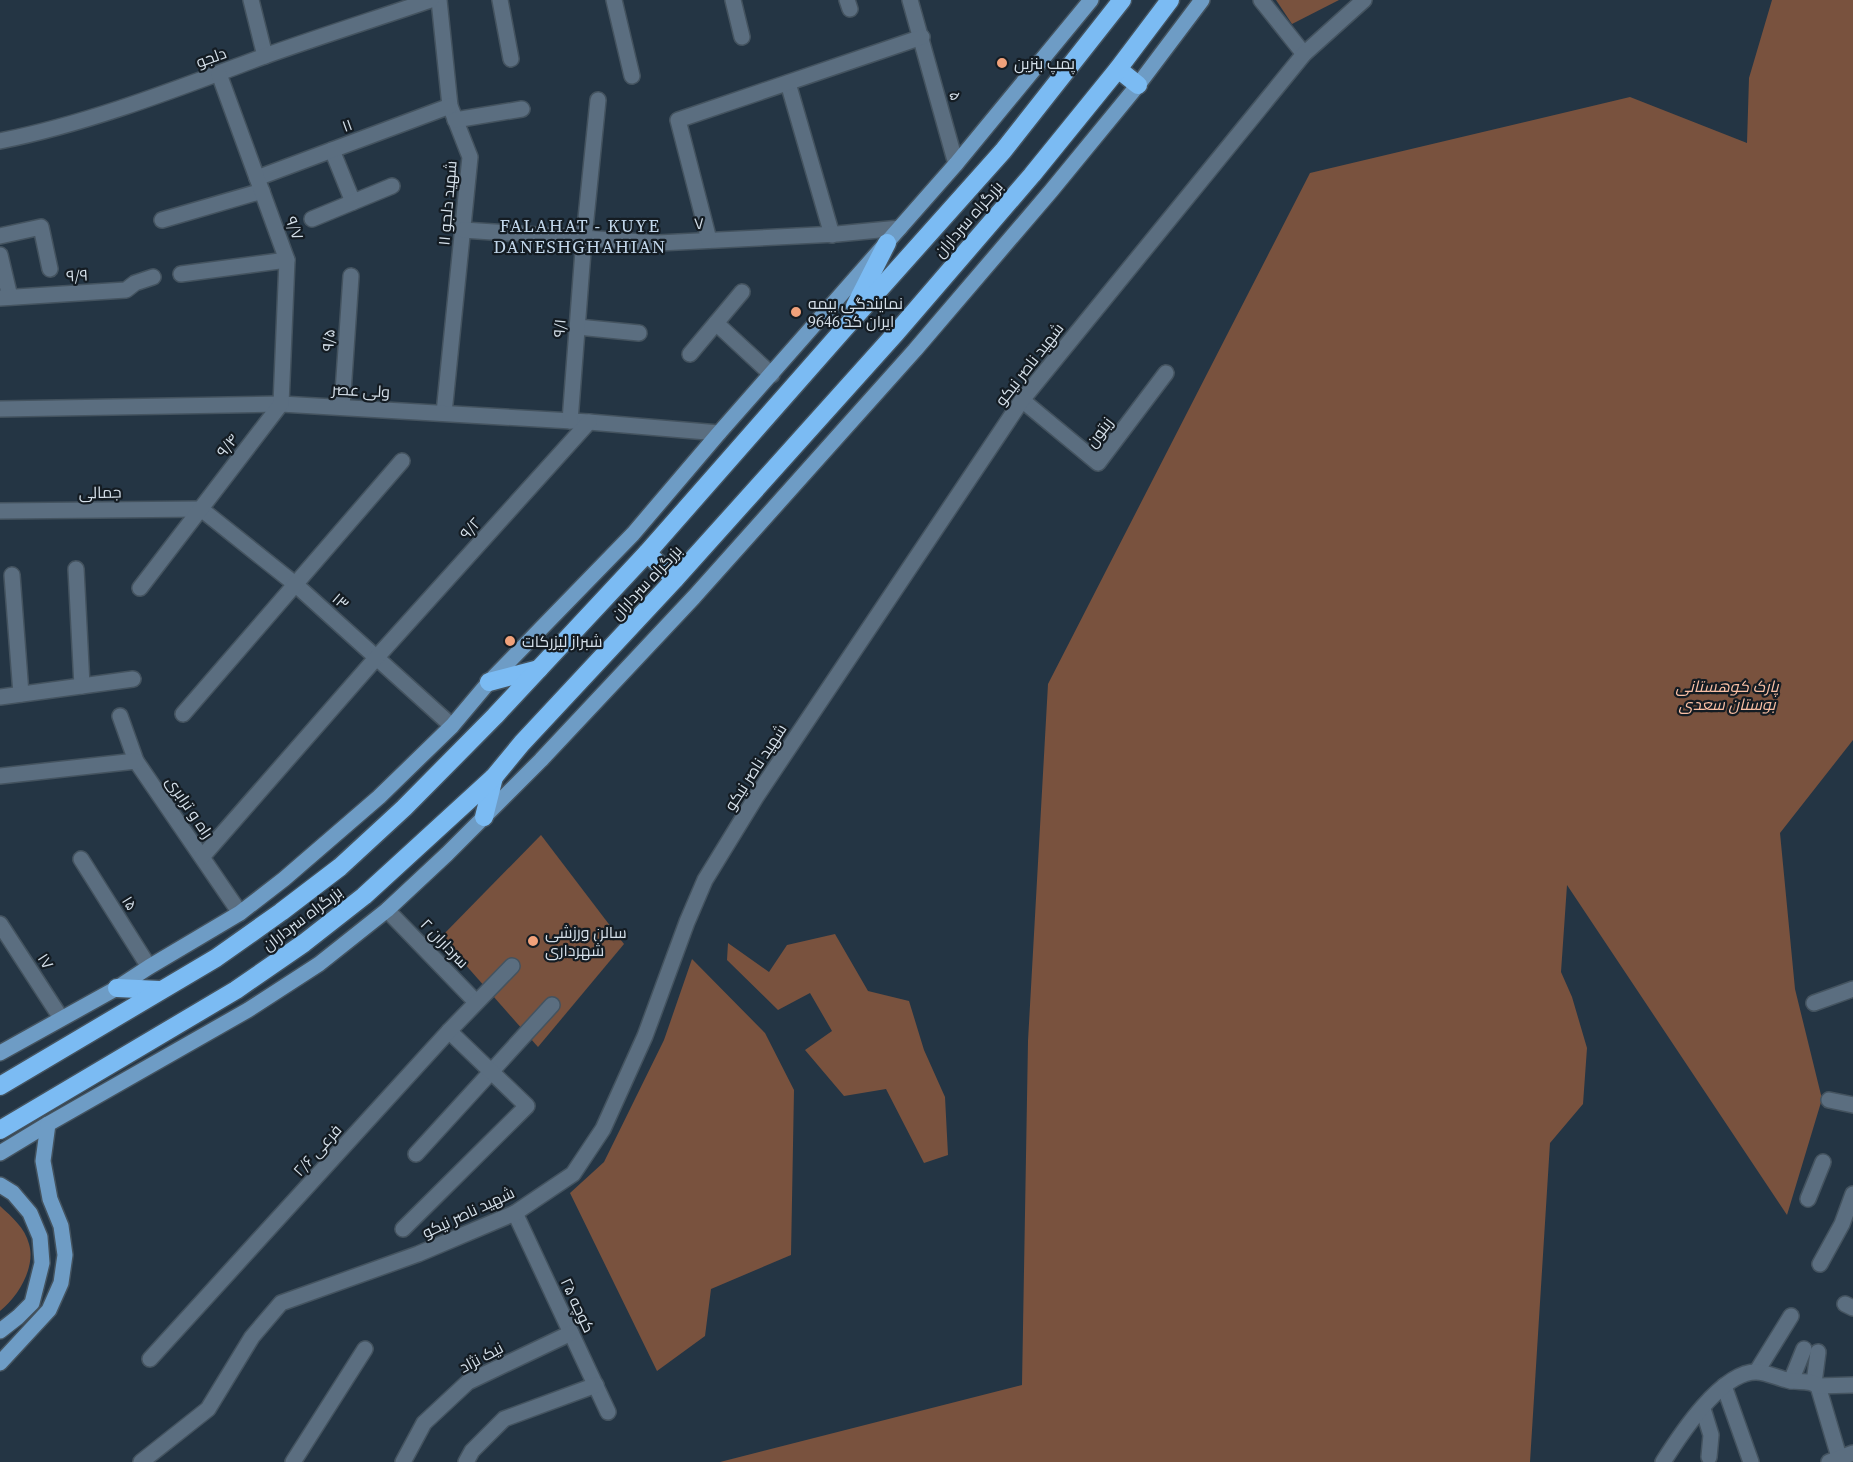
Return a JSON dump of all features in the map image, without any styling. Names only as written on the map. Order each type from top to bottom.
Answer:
[{"type":"highway","name":"بزرگراه سرداران","points":[[0,1086],[216,958],[340,867],[404,808],[539,669],[647,553],[1003,151],[1122,0]]},
{"type":"highway","name":"بزرگراه سرداران","points":[[0,1130],[236,990],[304,943],[364,896],[494,777],[522,743],[675,579],[896,333],[1032,175],[1118,69],[1170,0]]},
{"type":"highway","points":[[1118,69],[1138,85]]},
{"type":"highway","points":[[844,328],[887,243]]},
{"type":"highway","points":[[647,553],[675,579]]},
{"type":"highway","points":[[489,682],[539,669]]},
{"type":"highway","points":[[484,817],[494,777]]},
{"type":"highway","points":[[117,988],[160,990]]},
{"type":"main road","points":[[0,1053],[117,988],[240,913],[284,879],[379,797],[452,726],[489,682],[633,534],[956,164],[1091,0]]},
{"type":"main road","points":[[0,1153],[248,1010],[319,964],[387,910],[447,854],[541,760],[694,597],[915,350],[1051,192],[1138,85],[1202,0]]},
{"type":"main road","points":[[248,1010],[271,966]]},
{"type":"main road","points":[[0,1363],[49,1310],[61,1283],[65,1255],[62,1226],[50,1199],[43,1161],[48,1124]]},
{"type":"main road","points":[[0,1185],[13,1193],[30,1213],[40,1237],[42,1263],[32,1303],[0,1331]]},
{"type":"street","points":[[251,0],[264,56]]},
{"type":"street","name":"دلجو","points":[[0,141],[97,116],[264,56],[431,0]]},
{"type":"street","name":"شهید دلجو ۱۱","points":[[439,0],[452,113],[470,157],[444,413]]},
{"type":"street","points":[[500,0],[511,59]]},
{"type":"street","points":[[614,0],[632,76]]},
{"type":"street","points":[[733,0],[742,37]]},
{"type":"street","name":"۵","points":[[910,0],[956,164]]},
{"type":"street","points":[[1261,0],[1304,54]]},
{"type":"street","name":"شهید ناصر نیکو","points":[[141,1462],[208,1409],[252,1337],[281,1303],[418,1254],[515,1213],[573,1174],[603,1129],[645,1036],[705,880],[756,797],[1022,399],[1304,54],[1364,0]]},
{"type":"street","points":[[709,240],[678,120],[922,38]]},
{"type":"street","name":"۹/۷","points":[[219,74],[287,260],[281,404]]},
{"type":"street","points":[[788,83],[832,235]]},
{"type":"street","name":"۹/۱","points":[[570,421],[584,238],[598,100]]},
{"type":"street","name":"۱۱","points":[[260,184],[332,150],[452,113],[522,109]]},
{"type":"street","points":[[332,150],[353,201]]},
{"type":"street","points":[[162,220],[260,184]]},
{"type":"street","points":[[312,219],[392,186]]},
{"type":"street","points":[[0,236],[41,227],[50,269]]},
{"type":"street","name":"۷","points":[[463,230],[658,243],[832,235],[900,228]]},
{"type":"street","points":[[0,255],[5,297]]},
{"type":"street","points":[[181,274],[287,260]]},
{"type":"street","name":"۹/۵","points":[[342,407],[351,276]]},
{"type":"street","name":"۹/۹","points":[[5,297],[126,290],[135,283],[153,277]]},
{"type":"street","points":[[690,354],[742,292]]},
{"type":"street","points":[[716,323],[772,375]]},
{"type":"street","points":[[578,327],[639,333]]},
{"type":"street","name":"زیتون","points":[[1022,399],[1098,463],[1167,373]]},
{"type":"street","name":"ولی عصر","points":[[0,409],[281,404],[589,422],[719,433]]},
{"type":"street","name":"۹/۴","points":[[140,588],[281,404]]},
{"type":"street","name":"۹/۲","points":[[202,856],[377,657],[589,422]]},
{"type":"street","points":[[183,714],[402,461]]},
{"type":"street","name":"جمالی","points":[[0,511],[201,509]]},
{"type":"street","name":"۱۳","points":[[201,509],[295,584],[452,726]]},
{"type":"street","points":[[75,569],[82,686]]},
{"type":"street","points":[[12,575],[21,694]]},
{"type":"street","points":[[0,697],[133,679]]},
{"type":"street","name":"راه و ترابری","points":[[120,716],[136,761],[240,913]]},
{"type":"street","points":[[0,776],[136,761]]},
{"type":"street","name":"۱۵","points":[[81,859],[149,967]]},
{"type":"street","name":"سرداران ۲","points":[[387,910],[476,1002]]},
{"type":"street","name":"۱۷","points":[[0,924],[61,1018]]},
{"type":"street","name":"فرعی ۲/۶","points":[[150,1359],[449,1031],[512,966]]},
{"type":"street","points":[[1814,1003],[1853,990]]},
{"type":"street","points":[[416,1154],[552,1005]]},
{"type":"street","points":[[403,1229],[527,1106],[449,1031]]},
{"type":"street","points":[[1828,1100],[1853,1105]]},
{"type":"street","points":[[1808,1199],[1823,1162]]},
{"type":"street","points":[[1821,1264],[1847,1228],[1853,1194]]},
{"type":"street","name":"کوچه ۲۵","points":[[515,1213],[608,1412]]},
{"type":"street","points":[[1757,1371],[1791,1316]]},
{"type":"street","name":"نیک نژاد","points":[[403,1462],[424,1423],[468,1382],[571,1333]]},
{"type":"street","points":[[293,1462],[365,1349]]},
{"type":"street","points":[[1791,1381],[1811,1351],[1816,1384],[1840,1458]]},
{"type":"street","points":[[1663,1462],[1690,1421],[1724,1386],[1743,1374],[1757,1371],[1791,1381],[1853,1385]]},
{"type":"street","points":[[466,1462],[471,1451],[504,1419],[596,1384]]},
{"type":"street","points":[[1724,1386],[1751,1462]]},
{"type":"street","points":[[1703,1409],[1711,1435],[1709,1457]]},
{"type":"green space","points":[[1276,0],[1339,0],[1292,24]]},
{"type":"green space","name":"پارک کوهستانی بوستان سعدی","points":[[1772,0],[1853,0],[1853,740],[1780,833],[1795,989],[1822,1099],[1787,1215],[1567,885],[1561,972],[1572,997],[1587,1048],[1583,1104],[1550,1143],[1530,1462],[720,1462],[1022,1385],[1028,1041],[1048,684],[1310,173],[1630,97],[1747,143],[1749,78]]},
{"type":"green space","name":"سالن ورزشی شهرداری","points":[[541,835],[624,944],[538,1047],[441,937]]},
{"type":"green space","points":[[835,934],[868,991],[909,1001],[924,1050],[945,1097],[948,1155],[924,1163],[886,1089],[844,1096],[805,1050],[832,1031],[810,993],[778,1010],[727,960],[728,943],[769,972],[787,945]]},
{"type":"green space","points":[[692,959],[765,1033],[794,1090],[791,1255],[711,1289],[705,1336],[657,1371],[570,1193],[604,1162],[664,1040]]},
{"type":"green space","points":[[0,1206],[21,1228],[27,1238],[31,1253],[24,1281],[13,1298],[0,1311]]},
{"type":"place","name":"پمپ بنزین","points":[[1002,63]]},
{"type":"place","name":"نمایندگی بیمه ایران کد 9646","points":[[796,312]]},
{"type":"place","name":"شبراز لیزرکات","points":[[510,641]]},
{"type":"place","name":"سالن ورزشی شهرداری","points":[[533,941]]},
{"type":"district","name":"FALAHAT - KUYE DANESHGHAHIAN","points":[[580,236]]}]
